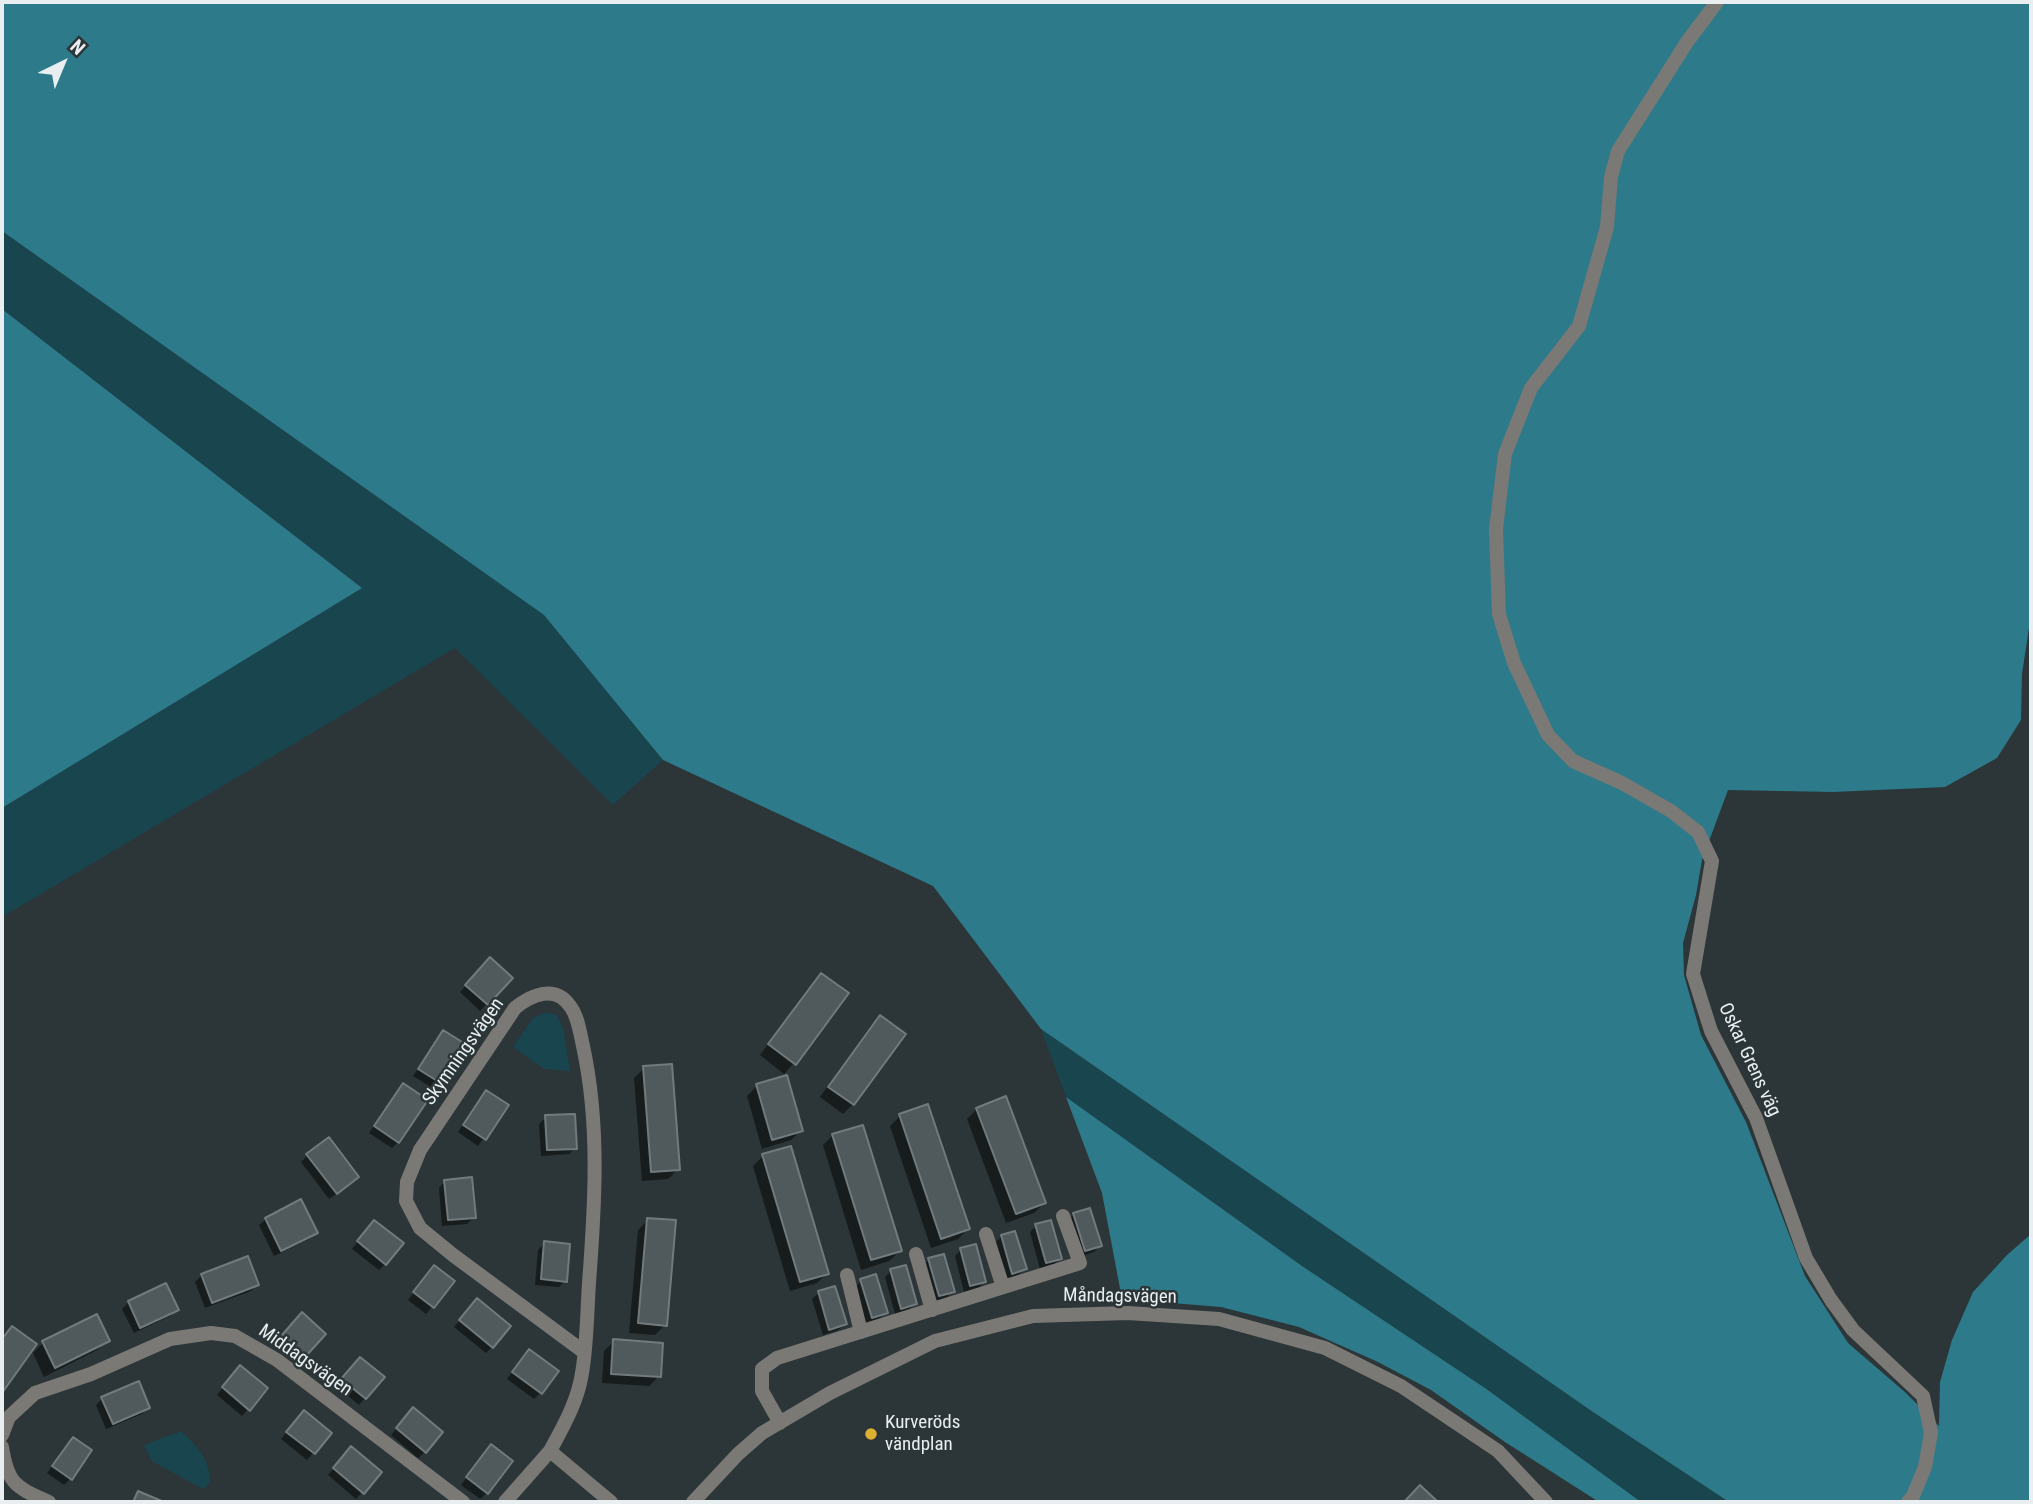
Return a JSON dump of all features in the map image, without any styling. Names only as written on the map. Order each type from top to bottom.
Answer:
[{"type":"street","name":"Oskar Grens väg","points":[[1717,2],[1618,151],[1611,177],[1606,227],[1579,326],[1531,388],[1505,454],[1496,529],[1499,614],[1514,663],[1548,735],[1573,761],[1622,783],[1671,811],[1698,832],[1712,861],[1693,974],[1711,1031],[1756,1118],[1806,1258],[1853,1330],[1923,1396],[1931,1433],[1925,1467],[1908,1502]]},
{"type":"street","name":"Skymningsvägen","points":[[550,1451],[567,1419],[582,1375],[584,1352],[594,1219],[596,1147],[590,1078],[579,1026],[571,1006],[561,997],[545,993],[530,996],[515,1008],[420,1150],[407,1182],[406,1201],[420,1228],[584,1352]]},
{"type":"street","points":[[780,1423],[762,1391],[761,1369],[778,1358],[1080,1263],[1063,1216]]},
{"type":"street","points":[[986,1234],[1003,1287]]},
{"type":"street","points":[[916,1254],[932,1310]]},
{"type":"street","points":[[847,1275],[861,1332]]},
{"type":"street","name":"Måndagsvägen","points":[[694,1502],[738,1454],[762,1433],[830,1393],[935,1341],[1033,1316],[1128,1313],[1219,1319],[1325,1348],[1401,1386],[1498,1451],[1546,1502]]},
{"type":"street","name":"Middagsvägen","points":[[2,1435],[9,1418],[35,1393],[90,1374],[170,1339],[211,1333],[235,1336],[277,1360],[463,1502]]},
{"type":"street","points":[[2,1447],[5,1468],[14,1484],[49,1502]]},
{"type":"street","points":[[505,1502],[550,1451],[611,1502]]},
{"type":"shaded area","points":[[2,2],[2031,2],[2031,625],[2022,674],[2021,720],[1997,758],[1945,787],[1833,792],[1728,790],[1702,860],[1683,943],[1684,975],[1701,1035],[1746,1122],[1805,1276],[1848,1343],[1906,1393],[1939,1426],[1940,1382],[1952,1340],[1973,1292],[2007,1255],[2031,1234],[2031,1502],[1729,1502],[1593,1412],[1041,1029],[933,886],[663,760],[544,615],[2,231]]},
{"type":"shaded area","points":[[2,231],[544,615],[663,760],[613,805],[455,648],[2,917],[2,808],[362,588],[2,309]]},
{"type":"shaded area","points":[[2,309],[362,588],[2,808]]},
{"type":"shaded area","points":[[546,1012],[557,1015],[564,1031],[570,1071],[544,1069],[513,1047],[533,1018]]},
{"type":"shaded area","points":[[1041,1029],[1593,1412],[1729,1502],[1641,1502],[1485,1388],[1302,1266],[1066,1097]]},
{"type":"shaded area","points":[[1066,1097],[1302,1266],[1485,1388],[1641,1502],[1599,1502],[1505,1442],[1431,1390],[1378,1362],[1299,1327],[1221,1307],[1122,1299],[1102,1193]]},
{"type":"shaded area","points":[[181,1431],[198,1448],[208,1467],[210,1483],[203,1489],[152,1461],[144,1445]]},
{"type":"building","points":[[490,957],[513,978],[488,1005],[465,985]]},
{"type":"building","points":[[821,973],[849,993],[796,1065],[768,1044]]},
{"type":"building","points":[[880,1015],[906,1034],[854,1105],[828,1087]]},
{"type":"building","points":[[443,1030],[467,1045],[442,1084],[418,1069]]},
{"type":"building","points":[[672,1064],[680,1170],[651,1172],[643,1066]]},
{"type":"building","points":[[787,1075],[803,1131],[772,1140],[756,1084]]},
{"type":"building","points":[[403,1083],[428,1100],[399,1143],[374,1126]]},
{"type":"building","points":[[486,1090],[509,1105],[486,1140],[463,1125]]},
{"type":"building","points":[[1006,1096],[1046,1203],[1016,1214],[976,1108]]},
{"type":"building","points":[[928,1104],[970,1229],[941,1239],[899,1114]]},
{"type":"building","points":[[575,1114],[577,1149],[547,1150],[545,1115]]},
{"type":"building","points":[[863,1125],[902,1251],[871,1260],[832,1134]]},
{"type":"building","points":[[329,1137],[359,1177],[337,1194],[306,1154]]},
{"type":"building","points":[[791,1146],[829,1274],[800,1282],[762,1154]]},
{"type":"building","points":[[472,1177],[476,1218],[448,1220],[444,1180]]},
{"type":"building","points":[[301,1199],[318,1233],[281,1251],[265,1218]]},
{"type":"building","points":[[1090,1208],[1102,1246],[1085,1251],[1073,1213]]},
{"type":"building","points":[[647,1218],[676,1220],[667,1326],[638,1323]]},
{"type":"building","points":[[374,1220],[404,1243],[386,1265],[357,1241]]},
{"type":"building","points":[[1051,1220],[1062,1259],[1046,1263],[1035,1224]]},
{"type":"building","points":[[1015,1231],[1027,1269],[1012,1274],[1001,1235]]},
{"type":"building","points":[[544,1241],[570,1244],[567,1282],[541,1279]]},
{"type":"building","points":[[976,1244],[986,1282],[970,1286],[960,1248]]},
{"type":"building","points":[[944,1254],[955,1292],[939,1296],[928,1258]]},
{"type":"building","points":[[248,1256],[259,1285],[212,1303],[201,1274]]},
{"type":"building","points":[[434,1265],[455,1281],[434,1308],[413,1292]]},
{"type":"building","points":[[906,1265],[917,1304],[901,1309],[890,1269]]},
{"type":"building","points":[[876,1274],[888,1313],[872,1318],[860,1279]]},
{"type":"building","points":[[166,1283],[179,1310],[140,1328],[128,1301]]},
{"type":"building","points":[[835,1286],[847,1324],[829,1330],[818,1291]]},
{"type":"building","points":[[477,1298],[511,1326],[493,1348],[459,1320]]},
{"type":"building","points":[[302,1312],[326,1334],[306,1356],[282,1335]]},
{"type":"building","points":[[97,1314],[110,1341],[55,1368],[42,1341]]},
{"type":"building","points":[[12,1326],[37,1344],[2,1393],[2,1339]]},
{"type":"building","points":[[613,1339],[663,1343],[661,1377],[611,1374]]},
{"type":"building","points":[[529,1349],[559,1371],[542,1394],[512,1372]]},
{"type":"building","points":[[360,1357],[385,1377],[366,1399],[341,1379]]},
{"type":"building","points":[[240,1365],[268,1388],[250,1411],[222,1387]]},
{"type":"building","points":[[139,1381],[150,1408],[113,1424],[101,1397]]},
{"type":"building","points":[[413,1407],[443,1432],[426,1453],[396,1428]]},
{"type":"building","points":[[304,1410],[332,1433],[315,1454],[286,1432]]},
{"type":"building","points":[[73,1437],[92,1450],[72,1480],[52,1466]]},
{"type":"building","points":[[491,1444],[513,1461],[488,1494],[466,1477]]},
{"type":"building","points":[[351,1446],[382,1472],[364,1494],[333,1468]]},
{"type":"building","points":[[1420,1485],[1438,1502],[1404,1502]]},
{"type":"building","points":[[138,1491],[164,1502],[133,1502]]},
{"type":"place","name":"Kurveröds vändplan","points":[[871,1434]]}]
